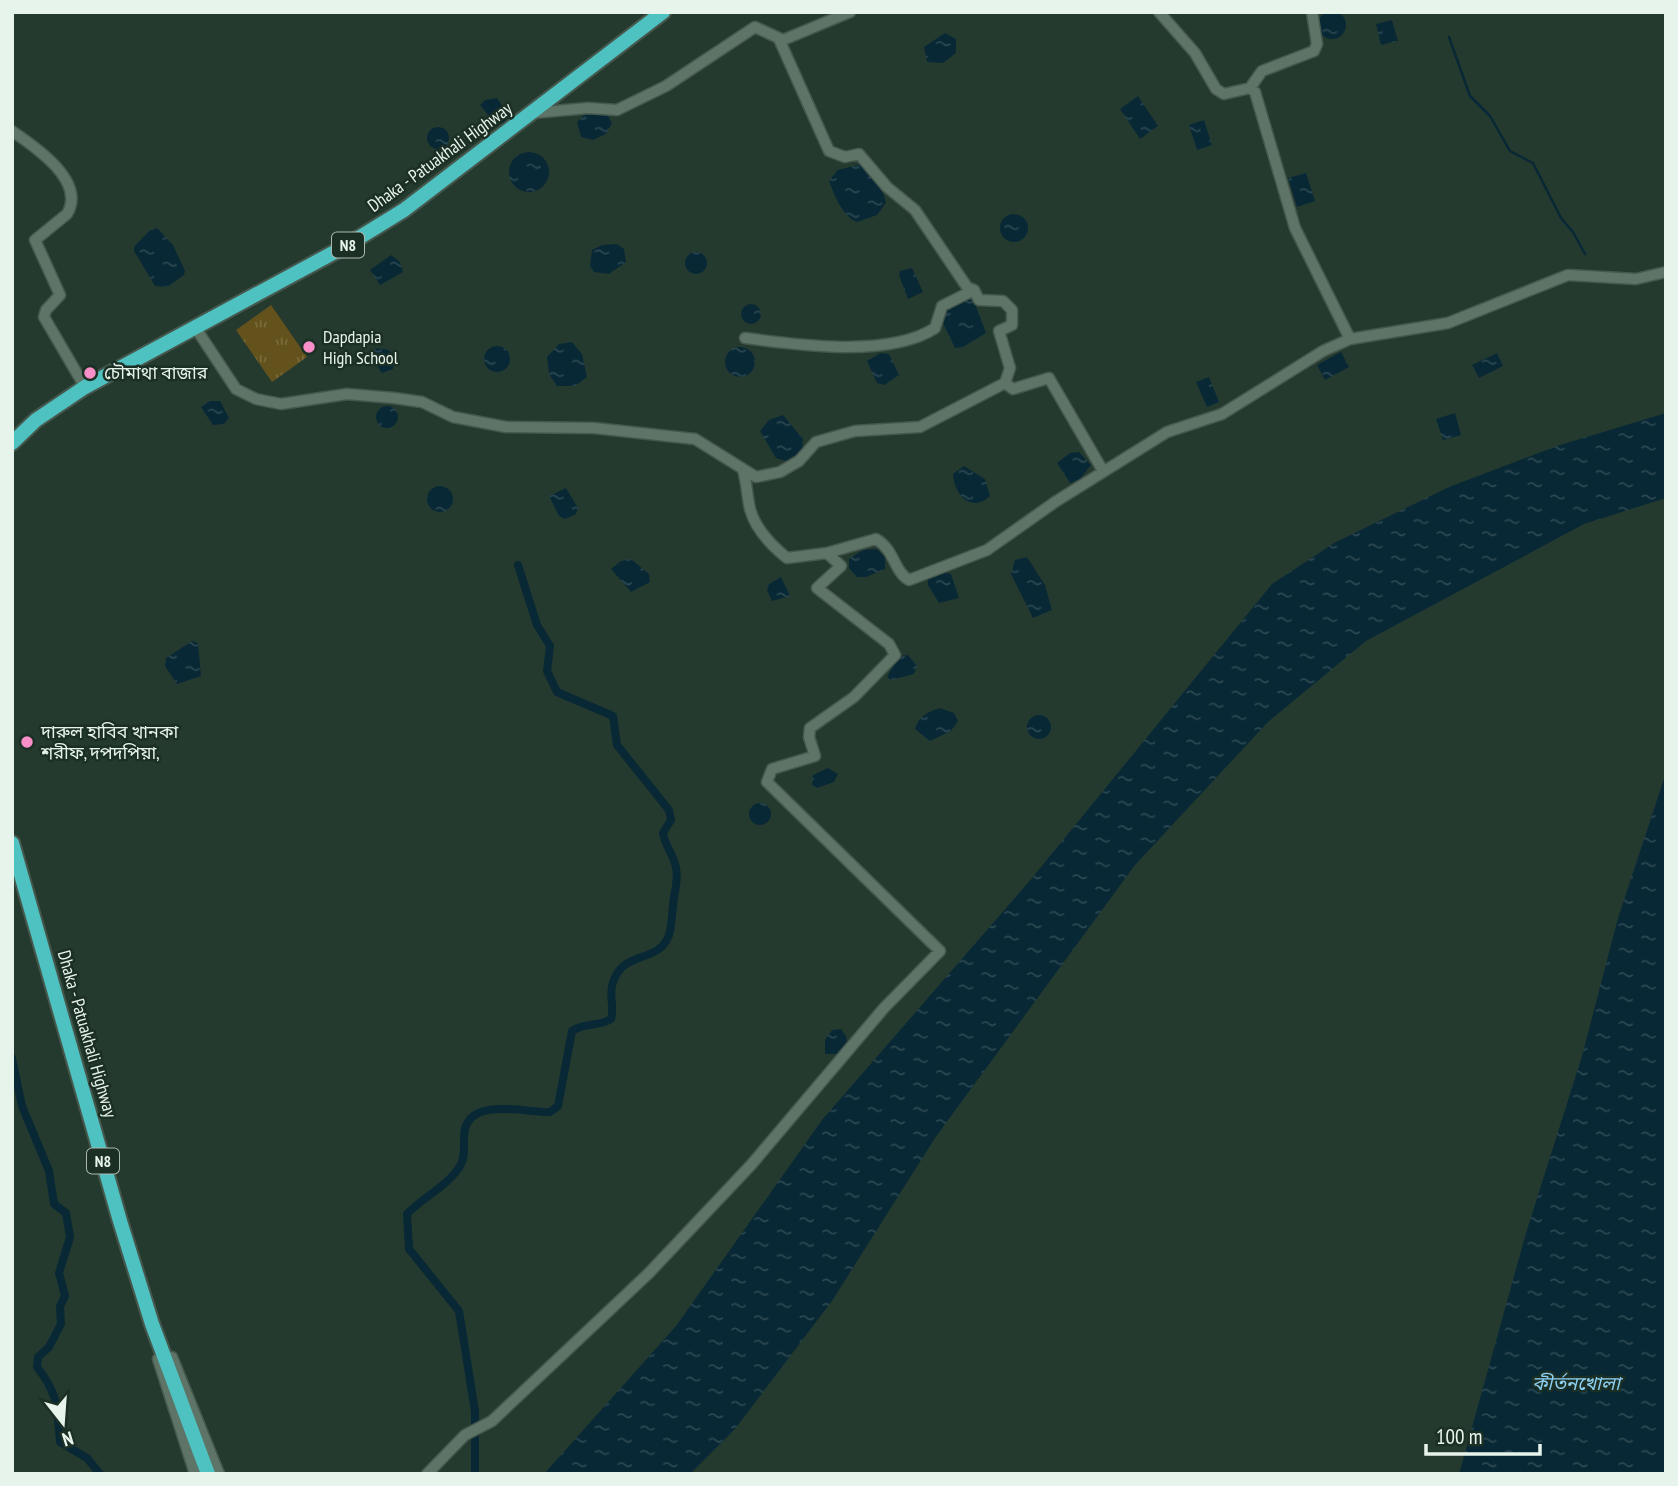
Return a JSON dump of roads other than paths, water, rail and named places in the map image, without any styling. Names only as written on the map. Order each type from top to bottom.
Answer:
[{"type":"highway","name":"Dhaka - Patuakhali Highway","points":[[12,443],[36,420],[85,387],[344,247],[404,210],[663,12]]},
{"type":"highway","name":"Dhaka - Patuakhali Highway","points":[[12,843],[152,1324],[208,1474]]},
{"type":"street","points":[[779,39],[850,12]]},
{"type":"street","points":[[1159,12],[1195,53],[1216,89],[1224,94],[1250,88],[1262,71],[1314,51],[1317,44],[1312,12]]},
{"type":"street","points":[[195,327],[236,389],[256,399],[281,404],[346,394],[394,398],[422,402],[453,417],[506,427],[580,427],[695,439],[755,477],[780,472],[799,461],[816,442],[855,431],[920,427],[1005,383],[1010,368],[999,331],[1012,325],[1012,310],[1003,301],[979,300],[974,290],[967,288],[915,211],[887,187],[859,154],[845,157],[829,151],[779,39],[755,27],[666,86],[617,110],[588,108],[533,113]]},
{"type":"street","points":[[1250,88],[1255,92],[1294,229],[1350,339]]},
{"type":"street","points":[[12,131],[60,169],[69,191],[70,209],[67,215],[35,240],[60,295],[43,314],[44,317],[85,387]]},
{"type":"street","points":[[743,470],[751,496],[750,509],[769,543],[787,558],[827,553],[876,539],[886,545],[900,573],[909,580],[987,550],[1103,471],[1167,432],[1222,414],[1323,351],[1350,339],[1448,323],[1568,275],[1636,279],[1666,272]]},
{"type":"street","points":[[745,338],[838,345],[899,343],[935,328],[942,306],[974,290]]},
{"type":"street","points":[[1005,383],[1013,390],[1049,378],[1103,471]]},
{"type":"street","points":[[12,433],[36,420]]},
{"type":"street","points":[[428,1474],[465,1436],[492,1421],[649,1273],[751,1165],[884,1009],[940,951],[767,782],[772,769],[815,756],[809,737],[810,728],[854,697],[895,655],[889,644],[817,588],[841,566],[827,553]]},
{"type":"street","points":[[152,1324],[156,1353],[195,1474]]},
{"type":"street","points":[[152,1324],[168,1349],[219,1474]]},
{"type":"water","points":[[1332,11],[1342,15],[1346,25],[1342,35],[1332,39],[1322,35],[1318,25],[1322,15]]},
{"type":"water","points":[[1392,20],[1398,41],[1381,45],[1376,24]]},
{"type":"water","points":[[945,33],[956,39],[956,53],[943,63],[927,62],[924,47]]},
{"type":"water","points":[[1138,96],[1158,126],[1140,139],[1120,109]]},
{"type":"water","points":[[497,98],[509,116],[504,123],[496,125],[480,105],[485,100]]},
{"type":"water","points":[[587,112],[607,114],[612,123],[606,134],[593,140],[581,137],[577,122]]},
{"type":"water","points":[[1204,120],[1212,145],[1197,150],[1189,125]]},
{"type":"water","points":[[438,127],[446,130],[449,138],[446,146],[438,149],[430,146],[427,138],[430,130]]},
{"type":"water","points":[[529,152],[543,158],[549,172],[543,186],[529,192],[515,186],[509,172],[515,158]]},
{"type":"water","points":[[862,164],[883,193],[886,203],[877,215],[857,222],[843,211],[829,181],[838,170]]},
{"type":"water","points":[[1306,173],[1315,201],[1297,207],[1288,178]]},
{"type":"water","points":[[1014,214],[1024,218],[1028,228],[1024,238],[1014,242],[1004,238],[1000,228],[1004,218]]},
{"type":"water","points":[[157,228],[173,245],[185,271],[184,275],[167,287],[155,286],[134,251],[134,247],[150,230]]},
{"type":"water","points":[[617,244],[624,249],[626,262],[609,274],[594,272],[590,266],[592,250],[602,245]]},
{"type":"water","points":[[696,252],[704,255],[707,263],[704,271],[696,274],[688,271],[685,263],[688,255]]},
{"type":"water","points":[[391,255],[400,262],[403,272],[380,285],[370,270]]},
{"type":"water","points":[[912,268],[923,292],[908,299],[899,275],[900,271]]},
{"type":"water","points":[[965,298],[974,301],[986,333],[963,347],[955,348],[940,317],[941,312]]},
{"type":"water","points":[[751,304],[758,307],[761,314],[758,321],[751,324],[744,321],[741,314],[744,307]]},
{"type":"water","points":[[572,342],[582,354],[587,377],[575,386],[557,386],[549,374],[547,357],[559,344]]},
{"type":"water","points":[[497,346],[506,350],[510,359],[506,368],[497,372],[488,368],[484,359],[488,350]]},
{"type":"water","points":[[740,347],[746,348],[754,356],[754,368],[746,376],[740,377],[734,376],[726,368],[725,362],[726,356],[734,348]]},
{"type":"water","points":[[375,348],[389,350],[395,358],[393,369],[382,373],[371,357]]},
{"type":"water","points":[[1341,352],[1349,367],[1325,380],[1317,365]]},
{"type":"water","points":[[881,353],[889,354],[899,375],[884,385],[877,383],[867,361]]},
{"type":"water","points":[[1497,353],[1503,366],[1479,378],[1472,365]]},
{"type":"water","points":[[1209,377],[1219,402],[1207,407],[1196,382]]},
{"type":"water","points":[[210,401],[220,401],[229,418],[224,424],[213,425],[201,407]]},
{"type":"water","points":[[387,406],[395,409],[398,417],[395,425],[387,428],[379,425],[376,417],[379,409]]},
{"type":"water","points":[[1455,413],[1461,435],[1443,440],[1436,419]]},
{"type":"water","points":[[1666,413],[1666,498],[1584,524],[1366,641],[1268,722],[1135,865],[935,1138],[832,1301],[735,1429],[690,1474],[544,1474],[676,1326],[822,1120],[1032,878],[1272,584],[1334,543],[1449,487],[1560,445]]},
{"type":"water","points":[[783,415],[803,439],[802,451],[786,461],[776,458],[760,431],[769,420]]},
{"type":"water","points":[[1079,452],[1091,465],[1080,479],[1070,483],[1057,463],[1070,453]]},
{"type":"water","points":[[964,466],[985,479],[990,496],[983,501],[970,502],[960,494],[953,474]]},
{"type":"water","points":[[440,486],[449,490],[453,499],[449,508],[440,512],[431,508],[427,499],[431,490]]},
{"type":"water","points":[[566,488],[578,508],[576,514],[565,519],[559,516],[549,496]]},
{"type":"water","points":[[877,549],[885,557],[885,569],[866,577],[857,577],[849,568],[849,559],[863,550]]},
{"type":"water","points":[[1027,557],[1045,585],[1052,610],[1033,618],[1011,574],[1015,560]]},
{"type":"water","points":[[631,559],[649,574],[650,582],[631,592],[611,569],[621,561]]},
{"type":"water","points":[[941,572],[951,574],[959,598],[939,603],[928,585],[928,577]]},
{"type":"water","points":[[781,577],[790,596],[772,601],[767,590],[769,584]]},
{"type":"water","points":[[192,641],[198,643],[201,676],[177,684],[165,666],[166,658]]},
{"type":"water","points":[[908,655],[917,666],[914,674],[891,680],[887,677],[899,656]]},
{"type":"water","points":[[940,708],[954,713],[958,721],[951,731],[930,741],[915,729],[924,715]]},
{"type":"water","points":[[1039,715],[1050,722],[1051,727],[1044,738],[1039,739],[1028,732],[1027,727],[1034,716]]},
{"type":"water","points":[[828,768],[838,774],[834,782],[817,788],[812,785],[813,775]]},
{"type":"water","name":"কীর্তনখোলা","points":[[1666,773],[1666,1474],[1459,1474],[1526,1233],[1582,1056],[1618,918]]},
{"type":"water","points":[[760,803],[768,806],[771,814],[768,822],[760,825],[752,822],[749,814],[752,806]]},
{"type":"water","points":[[841,1029],[847,1042],[838,1054],[825,1054],[825,1040],[832,1030]]},
{"type":"waterway","points":[[1449,37],[1470,96],[1490,116],[1510,151],[1533,163],[1561,218],[1573,232],[1585,254]]},
{"type":"waterway","points":[[475,1474],[475,1411],[459,1311],[409,1249],[407,1214],[460,1166],[465,1129],[470,1119],[490,1110],[550,1112],[558,1106],[572,1031],[611,1019],[612,987],[620,969],[629,962],[654,952],[665,943],[671,925],[677,878],[675,863],[663,833],[671,820],[669,810],[617,745],[613,716],[557,692],[547,671],[550,646],[537,625],[518,565]]},
{"type":"waterway","points":[[12,1058],[22,1106],[49,1171],[54,1204],[66,1213],[70,1237],[59,1273],[65,1296],[60,1306],[61,1324],[49,1347],[38,1357],[37,1367],[53,1394],[60,1442],[87,1458],[100,1474]]},
{"type":"place","name":"Dapdapia High School","points":[[309,347]]},
{"type":"place","name":"চৌমাথা বাজার","points":[[90,373]]},
{"type":"place","name":"দারুল হাবিব খানকা শরীফ, দপদপিয়া,","points":[[27,742]]}]
